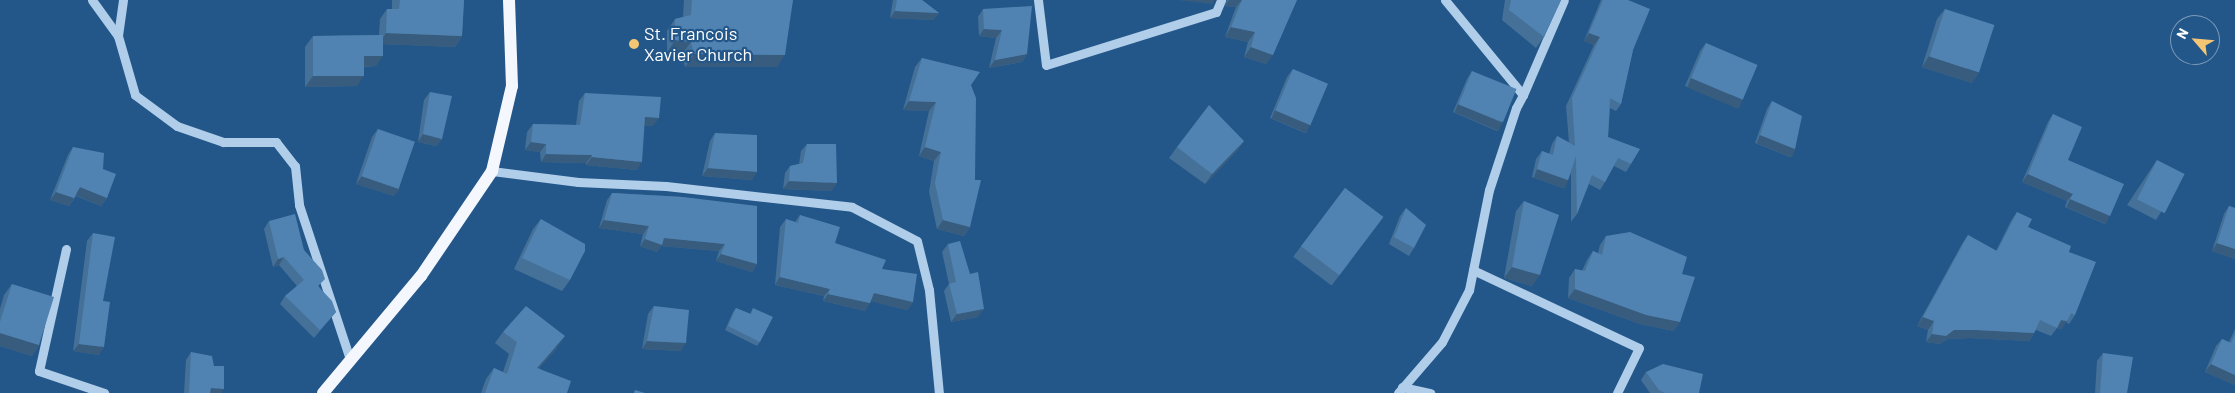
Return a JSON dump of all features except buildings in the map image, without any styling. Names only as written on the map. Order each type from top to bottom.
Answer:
[{"type":"main road","points":[[323,393],[421,276],[492,172],[512,86],[509,0]]},
{"type":"street","points":[[92,0],[118,36],[135,95],[177,126],[223,142],[276,142],[295,166],[299,206],[350,359]]},
{"type":"street","points":[[118,36],[123,0]]},
{"type":"street","points":[[1038,0],[1046,65],[1216,12],[1221,0]]},
{"type":"street","points":[[1444,0],[1523,95]]},
{"type":"street","points":[[1400,390],[1442,342],[1469,290],[1490,190],[1516,108],[1564,0]]},
{"type":"street","points":[[492,172],[578,182],[666,186],[852,207],[917,241],[929,290],[939,393]]},
{"type":"street","points":[[66,249],[39,371],[104,393]]},
{"type":"street","points":[[1473,270],[1639,348],[1618,393]]},
{"type":"street","points":[[1400,390],[1430,393]]},
{"type":"place","name":"St. Francois Xavier Church","points":[[634,44]]}]
